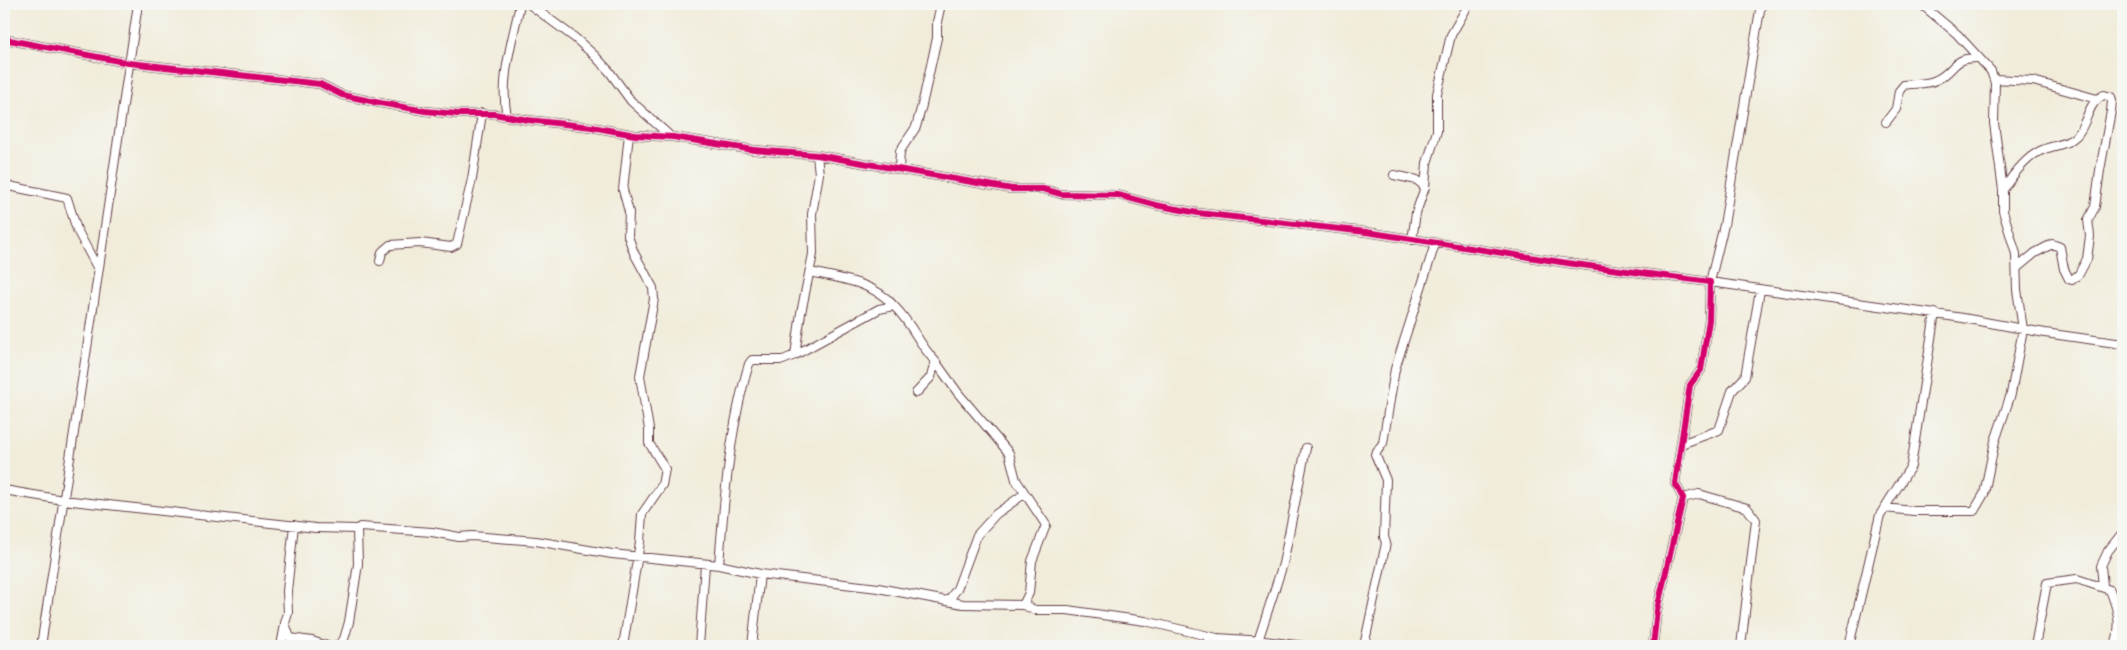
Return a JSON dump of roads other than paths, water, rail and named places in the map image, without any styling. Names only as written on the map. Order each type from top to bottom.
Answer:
[{"type":"street","points":[[40,646],[88,343],[138,4]]},
{"type":"street","points":[[507,116],[504,96],[506,75],[520,4]]},
{"type":"street","points":[[529,4],[575,38],[594,55],[637,108],[670,136]]},
{"type":"street","points":[[899,169],[900,151],[916,127],[922,105],[937,38],[941,4]]},
{"type":"street","points":[[1412,240],[1416,213],[1425,187],[1427,163],[1437,131],[1437,94],[1451,35],[1469,4]]},
{"type":"street","points":[[1653,646],[1657,610],[1683,498],[1675,483],[1690,385],[1701,370],[1708,320],[1710,282],[1724,225],[1761,4]]},
{"type":"street","points":[[1884,508],[1914,511],[1974,511],[1984,494],[1995,441],[2011,394],[2023,329],[2017,290],[2016,254],[2003,211],[2003,190],[1994,123],[1994,79],[1979,58],[1956,34],[1921,4]]},
{"type":"street","points":[[4,39],[129,63],[320,84],[342,94],[380,103],[457,114],[482,113],[507,116],[592,127],[629,134],[670,136],[754,150],[817,155],[1012,189],[1043,189],[1061,194],[1118,195],[1154,205],[1198,213],[1356,231],[1435,244],[1935,314],[2123,344]]},
{"type":"street","points":[[1886,122],[1896,109],[1900,91],[1904,85],[1932,82],[1960,60],[1979,58]]},
{"type":"street","points":[[1994,79],[2033,81],[2097,99]]},
{"type":"street","points":[[2003,190],[2018,170],[2035,154],[2061,145],[2078,134],[2097,99],[2104,95],[2111,98],[2095,207],[2088,220],[2090,236],[2087,259],[2083,269],[2076,278],[2070,279],[2064,269],[2060,248],[2052,244],[2035,253],[2017,268]]},
{"type":"street","points":[[380,260],[382,252],[390,245],[420,243],[451,247],[457,244],[472,179],[482,113]]},
{"type":"street","points":[[623,646],[642,514],[662,484],[665,469],[649,442],[650,429],[640,376],[654,299],[653,288],[634,253],[628,236],[629,212],[623,190],[629,134]]},
{"type":"street","points":[[795,355],[813,254],[812,214],[819,174],[817,155]]},
{"type":"street","points":[[1394,175],[1417,180],[1425,187]]},
{"type":"street","points":[[4,185],[67,198],[77,230],[98,270]]},
{"type":"street","points":[[1364,646],[1386,542],[1384,537],[1386,480],[1375,454],[1383,443],[1395,369],[1435,244]]},
{"type":"street","points":[[810,272],[869,288],[894,306],[906,318],[925,350],[954,389],[1009,453],[1014,475],[1024,494],[1046,526],[1032,561],[1029,593],[1023,605]]},
{"type":"street","points":[[1681,444],[1719,430],[1732,390],[1745,377],[1760,290]]},
{"type":"street","points":[[719,565],[722,519],[737,412],[749,364],[752,360],[783,360],[879,309],[894,306]]},
{"type":"street","points":[[1849,646],[1880,515],[1911,466],[1935,314]]},
{"type":"street","points":[[916,393],[931,377],[935,361]]},
{"type":"street","points":[[1258,640],[1284,564],[1306,448]]},
{"type":"street","points":[[4,490],[62,500],[294,525],[410,530],[459,537],[472,536],[536,541],[556,546],[637,557],[719,565],[760,574],[878,588],[963,604],[1023,605],[1035,610],[1061,609],[1145,621],[1228,639],[1258,640],[1275,644],[1304,646]]},
{"type":"street","points":[[948,601],[957,589],[978,535],[996,514],[1024,494]]},
{"type":"street","points":[[1683,498],[1699,494],[1747,508],[1756,520],[1741,646]]},
{"type":"street","points":[[281,646],[288,613],[287,590],[294,525]]},
{"type":"street","points":[[334,646],[344,640],[349,622],[358,564],[357,529]]},
{"type":"street","points":[[2103,586],[2101,566],[2108,551],[2123,532]]},
{"type":"street","points":[[699,646],[705,564]]},
{"type":"street","points":[[752,646],[760,574]]},
{"type":"street","points":[[2034,646],[2047,583],[2078,579],[2103,586],[2110,590],[2119,612],[2121,634],[2115,646]]},
{"type":"street","points":[[285,623],[290,638],[312,641],[327,646]]},
{"type":"street","points":[[1207,646],[1209,636]]}]
